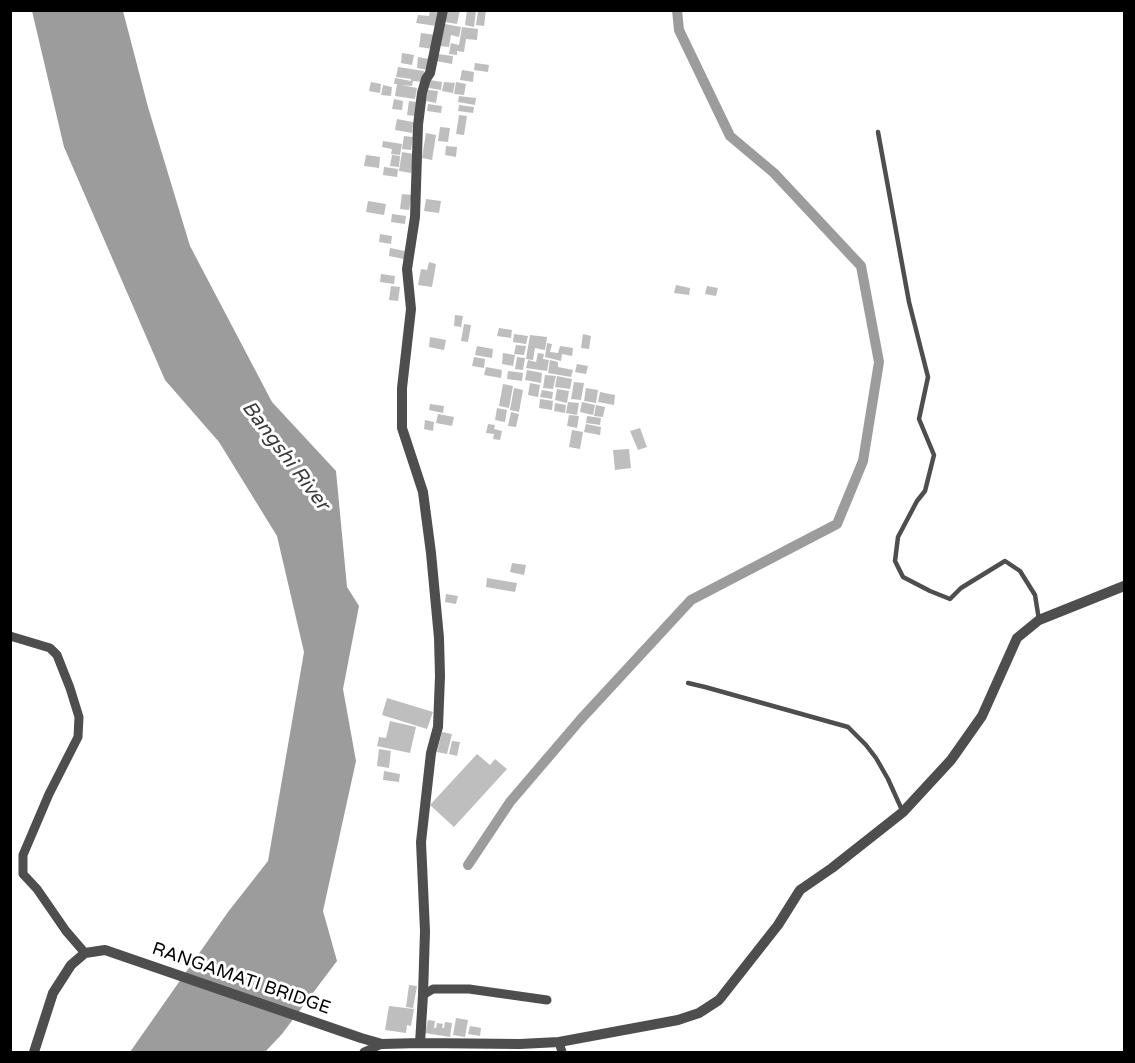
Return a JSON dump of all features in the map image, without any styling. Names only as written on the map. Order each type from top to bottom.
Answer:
[{"type":"street","points":[[420,1043],[425,931],[421,842],[430,753],[438,727],[439,638],[423,492],[402,428],[402,388],[411,309],[408,269],[415,217],[418,125],[422,93],[430,73],[443,10]]},
{"type":"street","name":"RANGAMATI BRIDGE","points":[[85,953],[105,950],[382,1044],[520,1044],[560,1047],[678,1020],[699,1012],[719,1000],[778,925],[800,890],[903,812],[951,760],[982,716],[1017,638],[1039,620],[1125,586]]},
{"type":"street","points":[[10,636],[50,648],[57,655],[79,717],[78,737],[49,794],[23,855],[23,874],[85,953],[71,965],[53,993],[34,1053]]},
{"type":"street","points":[[423,995],[433,988],[469,989],[547,1000]]},
{"type":"street","points":[[364,1053],[382,1044]]},
{"type":"lane","points":[[878,132],[909,302],[928,377],[919,419],[934,455],[925,491],[917,501],[898,537],[895,561],[903,577],[950,599],[961,588],[1005,561],[1020,571],[1035,596],[1039,620]]},
{"type":"lane","points":[[688,684],[848,727],[876,758],[903,812]]},
{"type":"water","name":"Bangshi River","points":[[32,11],[123,11],[148,107],[190,246],[272,402],[336,471],[347,587],[359,606],[343,689],[356,761],[323,911],[337,961],[282,1034],[265,1052],[130,1052],[228,912],[268,861],[304,652],[277,536],[219,442],[165,380],[64,147]]},
{"type":"building","points":[[430,10],[438,10],[436,26],[416,23],[418,15],[429,16]]},
{"type":"building","points":[[447,10],[460,10],[457,24],[445,22]]},
{"type":"building","points":[[467,10],[476,11],[474,27],[465,25]]},
{"type":"building","points":[[478,10],[486,10],[484,26],[476,25]]},
{"type":"building","points":[[445,24],[461,27],[459,37],[451,35],[449,47],[440,46]]},
{"type":"building","points":[[462,27],[478,29],[477,40],[466,39],[464,52],[457,51],[457,55],[449,54],[451,43],[459,45]]},
{"type":"building","points":[[421,33],[436,35],[433,49],[419,47]]},
{"type":"building","points":[[402,53],[414,55],[412,65],[401,63]]},
{"type":"building","points":[[437,54],[453,56],[452,64],[436,61]]},
{"type":"building","points":[[418,57],[429,59],[428,70],[417,68]]},
{"type":"building","points":[[475,63],[489,65],[488,72],[474,70]]},
{"type":"building","points":[[398,67],[424,71],[423,82],[413,81],[412,86],[401,85],[417,88],[415,99],[395,96],[397,84],[394,84],[395,78],[411,81],[411,79],[396,77]]},
{"type":"building","points":[[462,70],[474,72],[473,82],[460,80]]},
{"type":"building","points":[[430,80],[442,82],[441,90],[429,88]]},
{"type":"building","points":[[371,82],[381,84],[380,93],[369,91]]},
{"type":"building","points":[[444,82],[455,83],[453,93],[442,91]]},
{"type":"building","points":[[456,82],[466,84],[464,95],[454,94]]},
{"type":"building","points":[[383,85],[392,87],[391,96],[381,95]]},
{"type":"building","points":[[428,90],[438,91],[436,103],[426,101]]},
{"type":"building","points":[[459,96],[476,98],[475,105],[458,102]]},
{"type":"building","points":[[394,99],[403,101],[402,110],[392,109]]},
{"type":"building","points":[[409,101],[417,102],[415,116],[407,115]]},
{"type":"building","points":[[428,104],[442,106],[441,113],[427,111]]},
{"type":"building","points":[[459,105],[474,107],[473,113],[458,111]]},
{"type":"building","points":[[459,115],[467,116],[464,135],[456,134]]},
{"type":"building","points":[[397,119],[413,122],[412,133],[395,130]]},
{"type":"building","points":[[440,127],[450,128],[448,142],[438,141]]},
{"type":"building","points":[[426,133],[436,135],[432,160],[422,158]]},
{"type":"building","points":[[404,136],[413,137],[411,150],[402,149]]},
{"type":"building","points":[[383,141],[402,144],[400,155],[391,154],[392,149],[382,147]]},
{"type":"building","points":[[446,146],[457,147],[456,157],[445,155]]},
{"type":"building","points":[[402,152],[414,154],[411,173],[399,171]]},
{"type":"building","points":[[366,155],[380,157],[379,168],[364,166]]},
{"type":"building","points":[[392,155],[400,156],[399,167],[390,166]]},
{"type":"building","points":[[384,167],[398,169],[397,177],[383,175]]},
{"type":"building","points":[[402,194],[412,195],[409,210],[400,209]]},
{"type":"building","points":[[426,199],[441,201],[439,213],[424,211]]},
{"type":"building","points":[[368,201],[386,204],[384,215],[366,212]]},
{"type":"building","points":[[392,214],[406,216],[405,224],[391,222]]},
{"type":"building","points":[[380,234],[392,236],[391,244],[379,242]]},
{"type":"building","points":[[390,248],[405,251],[404,259],[389,256]]},
{"type":"building","points":[[429,262],[436,264],[432,287],[418,285],[421,269],[427,270]]},
{"type":"building","points":[[381,274],[395,276],[394,284],[380,282]]},
{"type":"building","points":[[676,285],[690,288],[689,295],[674,293]]},
{"type":"building","points":[[391,286],[400,287],[398,301],[389,300]]},
{"type":"building","points":[[707,286],[718,288],[716,296],[705,294]]},
{"type":"building","points":[[455,315],[463,316],[461,327],[454,326]]},
{"type":"building","points":[[464,324],[471,325],[468,342],[461,341]]},
{"type":"building","points":[[499,328],[512,330],[511,338],[497,336]]},
{"type":"building","points":[[514,334],[528,336],[526,344],[513,342]]},
{"type":"building","points":[[583,334],[591,336],[589,349],[581,348]]},
{"type":"building","points":[[530,335],[547,337],[545,350],[535,348],[533,360],[526,359]]},
{"type":"building","points":[[430,337],[446,340],[444,350],[429,347]]},
{"type":"building","points":[[547,343],[552,344],[550,352],[558,353],[560,346],[573,348],[572,356],[562,354],[561,361],[545,357]]},
{"type":"building","points":[[516,345],[526,346],[524,355],[514,354]]},
{"type":"building","points":[[477,346],[493,349],[492,358],[475,355]]},
{"type":"building","points":[[503,353],[515,355],[513,366],[502,364]]},
{"type":"building","points":[[538,353],[544,354],[543,359],[549,360],[547,371],[526,368],[528,360],[536,362]]},
{"type":"building","points":[[474,357],[485,359],[484,368],[472,366]]},
{"type":"building","points":[[517,357],[525,358],[523,370],[515,369]]},
{"type":"building","points":[[550,360],[558,362],[558,367],[573,370],[571,377],[548,373]]},
{"type":"building","points":[[577,364],[588,366],[586,374],[575,372]]},
{"type":"building","points":[[486,367],[502,370],[501,378],[484,375]]},
{"type":"building","points":[[527,370],[542,373],[541,383],[525,380]]},
{"type":"building","points":[[508,371],[523,373],[522,381],[507,379]]},
{"type":"building","points":[[545,375],[556,376],[553,389],[543,388]]},
{"type":"building","points":[[557,376],[572,379],[570,389],[555,387]]},
{"type":"building","points":[[574,382],[584,383],[581,400],[571,399]]},
{"type":"building","points":[[530,383],[540,385],[538,397],[528,395]]},
{"type":"building","points":[[503,384],[513,386],[509,408],[499,406]]},
{"type":"building","points":[[514,388],[523,390],[519,412],[510,410]]},
{"type":"building","points":[[586,388],[598,390],[596,403],[584,401]]},
{"type":"building","points":[[557,389],[569,391],[567,403],[555,400]]},
{"type":"building","points":[[542,390],[553,392],[552,399],[540,397]]},
{"type":"building","points":[[600,392],[615,395],[614,405],[598,402]]},
{"type":"building","points":[[540,399],[553,401],[552,410],[539,408]]},
{"type":"building","points":[[568,402],[579,403],[577,415],[566,413]]},
{"type":"building","points":[[582,402],[595,405],[593,415],[580,412]]},
{"type":"building","points":[[555,403],[566,405],[565,413],[554,411]]},
{"type":"building","points":[[430,404],[444,406],[443,413],[429,410]]},
{"type":"building","points":[[596,405],[605,407],[603,417],[594,416]]},
{"type":"building","points":[[497,408],[507,410],[505,422],[495,420]]},
{"type":"building","points":[[511,412],[519,414],[516,427],[508,426]]},
{"type":"building","points":[[438,414],[454,417],[452,426],[436,423]]},
{"type":"building","points":[[569,415],[579,416],[577,428],[567,426]]},
{"type":"building","points":[[587,416],[601,418],[600,425],[586,423]]},
{"type":"building","points":[[425,420],[434,422],[433,431],[424,429]]},
{"type":"building","points":[[488,424],[495,425],[494,429],[502,431],[500,440],[493,439],[494,434],[486,433]]},
{"type":"building","points":[[586,424],[601,427],[600,435],[584,432]]},
{"type":"building","points":[[640,428],[647,447],[638,450],[630,431]]},
{"type":"building","points":[[572,430],[583,432],[580,449],[569,447]]},
{"type":"building","points":[[629,449],[631,468],[615,470],[613,450]]},
{"type":"building","points":[[512,563],[526,565],[524,575],[510,572]]},
{"type":"building","points":[[487,578],[517,583],[515,592],[486,587]]},
{"type":"building","points":[[446,594],[458,596],[456,604],[445,602]]},
{"type":"building","points":[[387,698],[433,712],[427,729],[382,715]]},
{"type":"building","points":[[390,721],[416,727],[410,753],[377,746],[379,737],[386,738]]},
{"type":"building","points":[[442,732],[452,734],[447,754],[437,752]]},
{"type":"building","points":[[452,741],[460,742],[457,756],[449,754]]},
{"type":"building","points":[[379,749],[391,751],[389,768],[377,766]]},
{"type":"building","points":[[477,754],[490,765],[495,759],[507,769],[454,827],[430,805]]},
{"type":"building","points":[[384,771],[400,774],[399,782],[383,780]]},
{"type":"building","points":[[409,985],[417,986],[413,1008],[406,1007]]},
{"type":"building","points":[[389,1006],[414,1009],[411,1026],[407,1025],[406,1033],[385,1030]]},
{"type":"building","points":[[456,1018],[468,1020],[465,1037],[453,1035]]},
{"type":"building","points":[[428,1020],[435,1021],[434,1028],[437,1023],[443,1024],[442,1028],[444,1028],[445,1022],[452,1023],[450,1037],[425,1033]]},
{"type":"building","points":[[470,1026],[481,1028],[480,1036],[468,1034]]},
{"type":"waterway","points":[[468,865],[510,802],[581,719],[691,600],[837,524],[863,461],[879,362],[861,266],[774,173],[730,136],[679,30],[677,10]]}]
